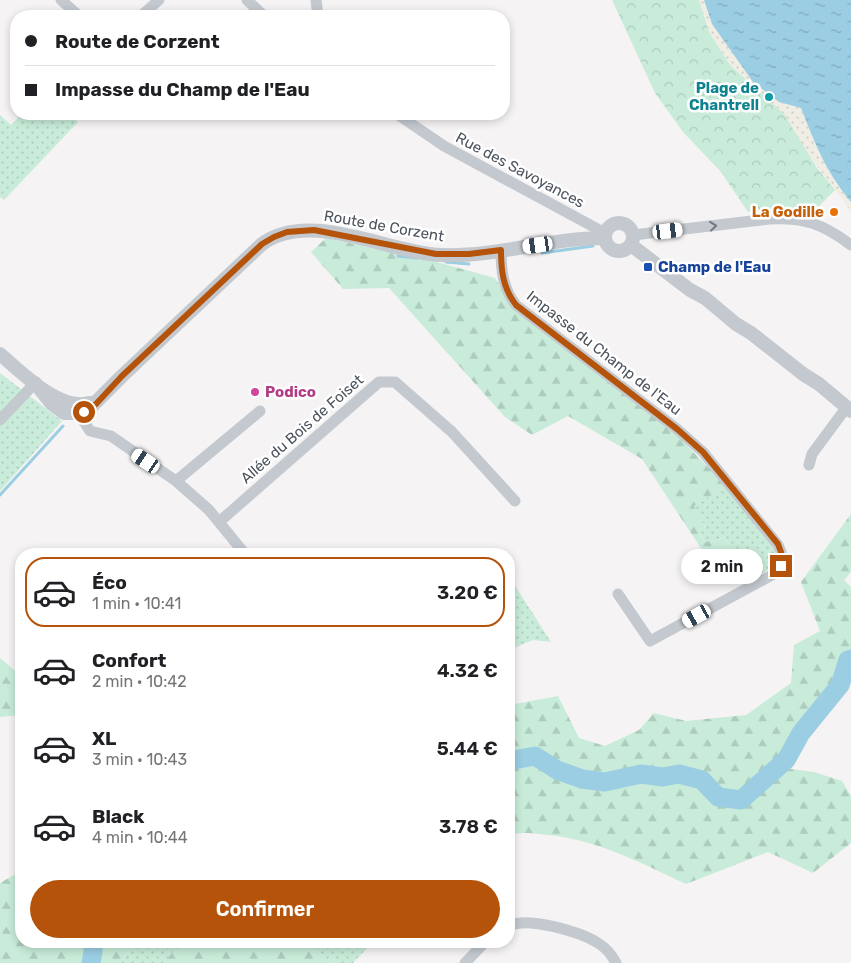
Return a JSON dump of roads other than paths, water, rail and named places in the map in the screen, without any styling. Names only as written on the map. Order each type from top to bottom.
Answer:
[{"type":"street","points":[[61,0],[72,10]]},
{"type":"street","points":[[148,10],[159,0]]},
{"type":"street","points":[[247,0],[258,10]]},
{"type":"street","name":"Rue des Savoyances","points":[[406,120],[440,144],[604,236]]},
{"type":"street","points":[[809,465],[812,454],[848,411],[833,394],[736,324],[705,298],[690,290],[632,240],[626,225],[618,223],[610,226],[604,236],[606,245],[615,252],[625,250],[632,240],[785,219],[815,223],[835,233],[851,245]]},
{"type":"street","name":"Route de Corzent","points":[[80,409],[96,404],[122,376],[262,244],[284,233],[297,230],[319,230],[442,255],[478,253],[604,236]]},
{"type":"street","name":"Impasse du Champ de l'Eau","points":[[501,250],[502,276],[509,294],[516,305],[673,426],[703,452],[778,544],[781,552],[781,566],[772,575],[650,641],[618,594]]},
{"type":"street","points":[[0,354],[35,383],[58,409],[68,413],[80,409],[84,423],[90,431],[111,436],[176,481],[209,510],[240,548]]},
{"type":"street","name":"Allée du Bois de Foiset","points":[[219,522],[379,382],[395,382],[402,388],[452,432],[516,501]]},
{"type":"street","points":[[0,420],[35,383]]},
{"type":"street","points":[[176,481],[260,410]]},
{"type":"street","points":[[515,925],[538,922],[584,936],[597,942],[607,950],[616,963]]},
{"type":"street","points":[[465,963],[479,948]]},
{"type":"water","points":[[704,0],[851,0],[851,202],[828,169],[816,146],[801,108],[779,102],[753,82],[712,24]]},
{"type":"waterway","points":[[542,253],[593,246]]},
{"type":"waterway","points":[[398,256],[417,258]]},
{"type":"waterway","points":[[446,262],[469,264]]},
{"type":"waterway","points":[[0,495],[63,426]]},
{"type":"waterway","points":[[515,760],[535,756],[557,770],[582,779],[605,782],[641,774],[663,777],[679,774],[702,780],[718,797],[741,800],[786,760],[801,733],[840,685],[848,660],[851,659]]},
{"type":"waterway","points":[[91,963],[93,948]]},
{"type":"place","name":"Plage de Chantrell","points":[[769,97]]},
{"type":"place","name":"La Godille","points":[[834,212]]},
{"type":"place","name":"Champ de l'Eau","points":[[648,267]]},
{"type":"place","name":"Podico","points":[[255,392]]}]
